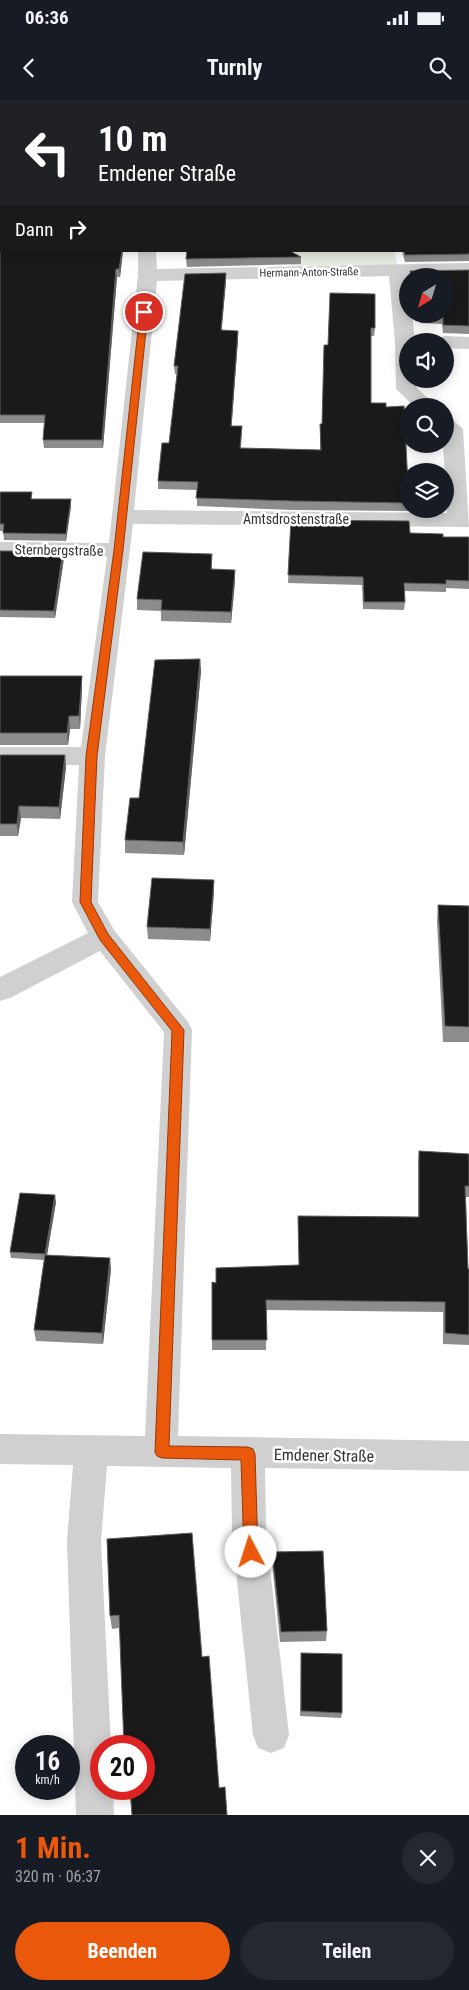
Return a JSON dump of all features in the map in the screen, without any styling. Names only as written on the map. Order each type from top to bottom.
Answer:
[{"type":"street","points":[[148,252],[148,275],[119,550],[92,756],[85,902],[104,937],[178,1030],[162,1452]]},
{"type":"street","name":"Hermann-Anton-Straße","points":[[148,275],[469,269]]},
{"type":"street","points":[[398,271],[405,333]]},
{"type":"street","points":[[454,342],[469,343]]},
{"type":"street","points":[[406,388],[417,398]]},
{"type":"street","points":[[454,444],[464,520]]},
{"type":"street","name":"Amtsdrostenstraße","points":[[122,517],[464,520]]},
{"type":"street","name":"Sternbergstraße","points":[[0,549],[119,550]]},
{"type":"street","points":[[0,756],[92,756]]},
{"type":"street","points":[[0,990],[104,937]]},
{"type":"street","name":"Emdener Straße","points":[[0,1449],[469,1456]]},
{"type":"street","points":[[91,1450],[84,1541],[95,1815]]},
{"type":"street","points":[[248,1454],[249,1533],[271,1735]]},
{"type":"shaded area","points":[[297,252],[395,252],[397,265],[290,266]]},
{"type":"building","points":[[0,252],[122,252],[119,269],[116,269],[102,440],[43,440],[45,415],[0,415]]},
{"type":"building","points":[[187,252],[292,252],[301,257],[186,259]]},
{"type":"building","points":[[404,252],[469,252],[469,254],[405,255]]},
{"type":"building","points":[[454,270],[469,270],[469,326],[443,325],[443,323],[454,323]]},
{"type":"building","points":[[226,273],[221,330],[238,331],[231,426],[242,426],[240,448],[321,450],[320,424],[322,424],[324,345],[328,345],[330,293],[375,294],[375,328],[371,328],[371,403],[386,403],[386,407],[399,406],[399,453],[406,453],[407,463],[399,463],[399,503],[196,498],[198,482],[158,481],[162,443],[169,443],[178,366],[174,366],[185,274]]},
{"type":"building","points":[[0,492],[32,492],[31,499],[71,499],[66,534],[3,533],[4,524],[0,524]]},
{"type":"building","points":[[291,520],[409,521],[410,533],[443,534],[443,537],[469,537],[469,581],[446,580],[446,584],[404,583],[405,602],[364,602],[363,577],[288,575]]},
{"type":"building","points":[[0,551],[63,551],[54,611],[0,610]]},
{"type":"building","points":[[143,552],[212,554],[211,569],[235,570],[231,612],[161,610],[162,600],[137,599]]},
{"type":"building","points":[[200,659],[183,842],[125,840],[130,798],[139,798],[155,660]]},
{"type":"building","points":[[0,676],[82,676],[79,716],[69,716],[67,733],[0,733]]},
{"type":"building","points":[[0,755],[65,755],[59,807],[19,806],[17,824],[0,824]]},
{"type":"building","points":[[152,878],[214,880],[210,929],[147,927]]},
{"type":"building","points":[[438,905],[469,906],[469,1027],[445,1026]]},
{"type":"building","points":[[419,1151],[469,1154],[469,1186],[465,1186],[469,1269],[469,1335],[445,1333],[445,1302],[266,1300],[267,1340],[212,1340],[212,1282],[216,1283],[216,1268],[299,1265],[298,1216],[419,1217]]},
{"type":"building","points":[[20,1193],[55,1195],[45,1254],[10,1252]]},
{"type":"building","points":[[45,1255],[110,1258],[102,1333],[34,1330]]},
{"type":"building","points":[[192,1533],[202,1657],[209,1656],[219,1788],[225,1787],[227,1815],[132,1815],[131,1800],[155,1800],[155,1735],[124,1735],[119,1615],[110,1616],[107,1539]]},
{"type":"building","points":[[323,1551],[327,1631],[281,1632],[272,1552]]},
{"type":"building","points":[[301,1653],[342,1654],[342,1713],[301,1711]]},
{"type":"route","points":[[144,312],[119,550],[92,756],[85,902],[104,937],[178,1030],[162,1452],[248,1454],[251,1552]]}]
